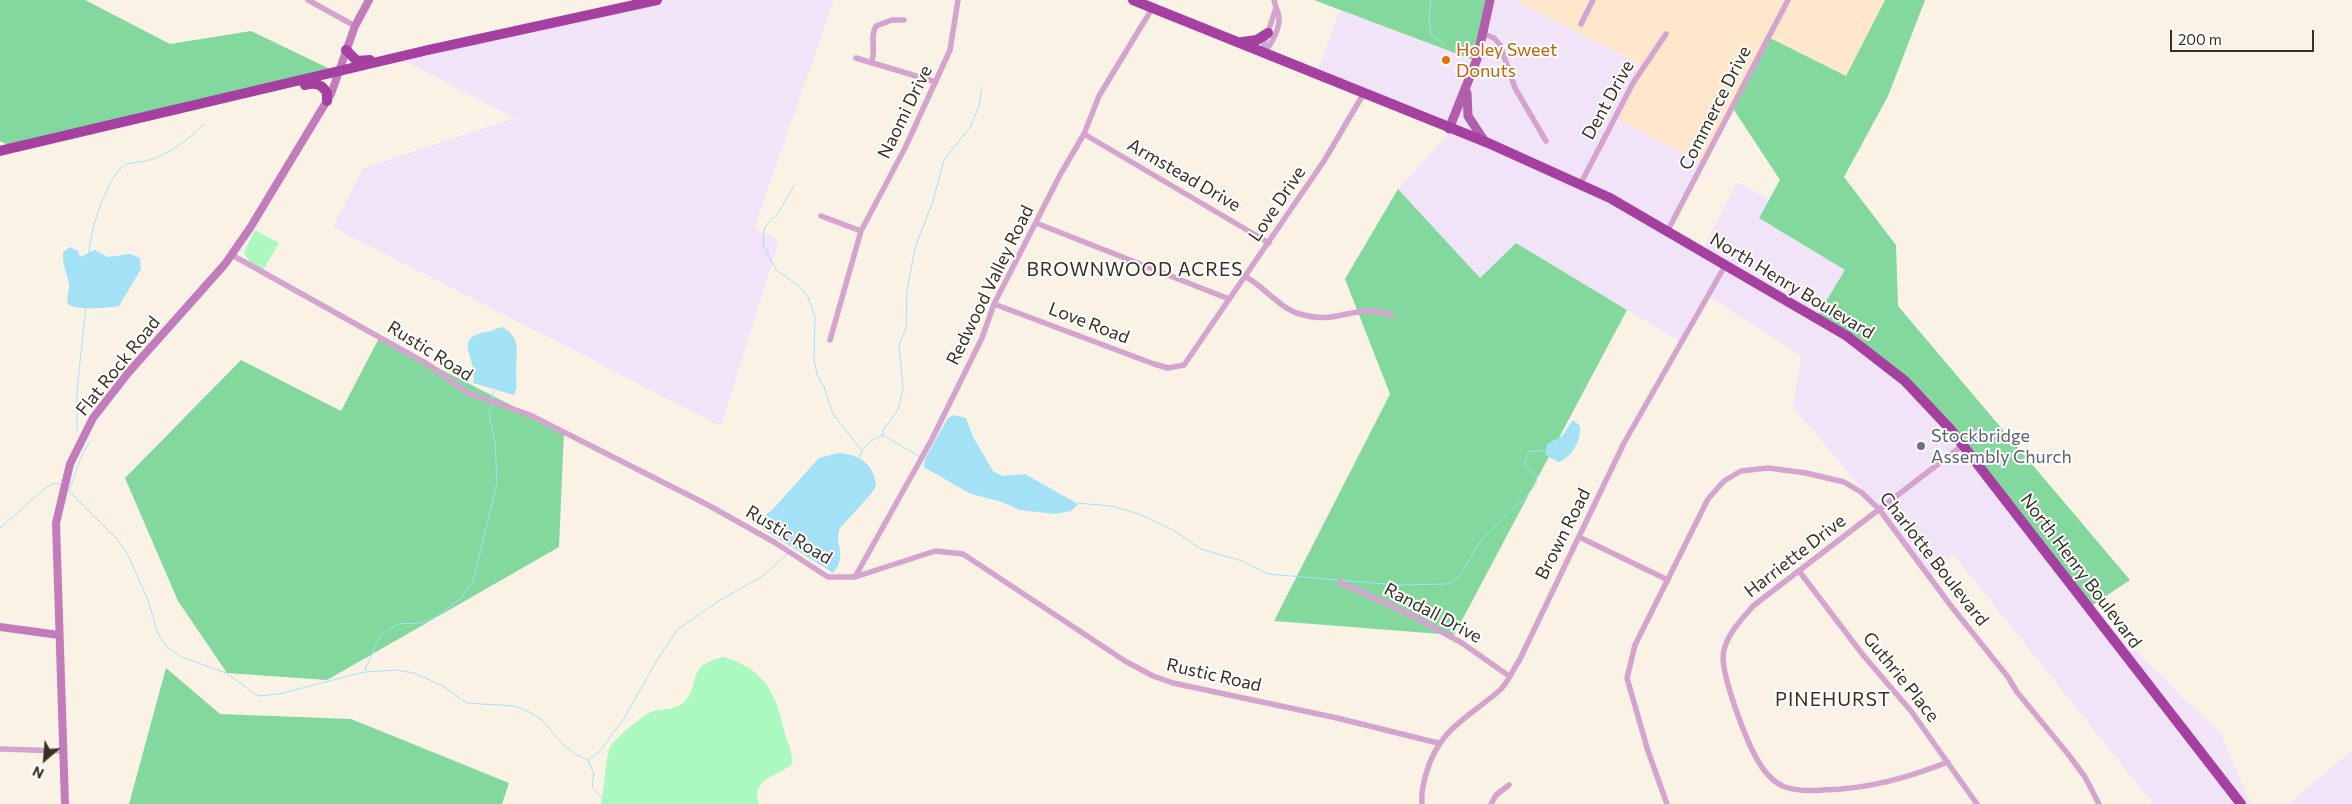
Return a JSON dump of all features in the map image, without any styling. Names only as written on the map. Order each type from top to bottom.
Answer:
[{"type":"highway","points":[[0,150],[378,62],[657,0]]},
{"type":"highway","name":"North Henry Boulevard","points":[[1133,0],[1486,142],[1580,183],[1668,230],[1805,309],[1864,348],[1914,390],[1963,445],[2241,804]]},
{"type":"highway","points":[[1240,42],[1258,40],[1268,33]]},
{"type":"highway","points":[[346,50],[357,61],[370,60],[378,62]]},
{"type":"highway","points":[[285,85],[295,88],[315,83],[327,92],[328,101]]},
{"type":"main road","points":[[1450,128],[1467,86],[1484,34],[1490,0]]},
{"type":"main road","points":[[1467,86],[1468,116],[1486,142]]},
{"type":"street","points":[[308,0],[355,26]]},
{"type":"street","name":"Flat Rock Road","points":[[65,804],[56,523],[66,474],[83,433],[92,418],[128,373],[232,255],[328,101],[355,26],[369,0]]},
{"type":"street","name":"Naomi Drive","points":[[830,340],[861,231],[905,148],[950,50],[958,0]]},
{"type":"street","points":[[1264,52],[1269,47],[1277,26],[1278,16],[1274,0]]},
{"type":"street","points":[[1581,24],[1593,0]]},
{"type":"street","name":"Commerce Drive","points":[[1668,230],[1788,0]]},
{"type":"street","name":"Redwood Valley Road","points":[[855,577],[931,441],[982,338],[994,304],[1060,174],[1084,134],[1099,96],[1153,8]]},
{"type":"street","points":[[1264,52],[1264,44],[1276,8]]},
{"type":"street","points":[[871,63],[874,54],[872,32],[876,26],[892,20],[904,20]]},
{"type":"street","points":[[1484,34],[1494,38],[1500,45],[1515,88],[1546,141]]},
{"type":"street","name":"Dent Drive","points":[[1580,183],[1633,83],[1666,34]]},
{"type":"street","points":[[856,58],[936,82]]},
{"type":"street","name":"Love Drive","points":[[1173,368],[1184,365],[1191,358],[1229,299],[1246,277],[1324,161],[1363,94]]},
{"type":"street","name":"Armstead Drive","points":[[1084,134],[1269,243]]},
{"type":"street","points":[[821,216],[861,231]]},
{"type":"street","points":[[1036,222],[1229,299]]},
{"type":"street","name":"Rustic Road","points":[[232,255],[429,365],[468,393],[530,415],[691,496],[774,542],[828,577],[855,577],[935,551],[963,554],[1125,661],[1152,676],[1173,683],[1438,742]]},
{"type":"street","name":"Brown Road","points":[[1422,804],[1422,785],[1438,742],[1452,728],[1502,688],[1519,660],[1624,444],[1726,264]]},
{"type":"street","points":[[1246,277],[1260,284],[1275,299],[1299,314],[1319,318],[1336,318],[1366,311],[1391,315]]},
{"type":"street","name":"Love Road","points":[[994,304],[1154,364],[1173,368]]},
{"type":"street","name":"Harriette Drive","points":[[1948,762],[1878,786],[1844,790],[1797,790],[1784,787],[1770,777],[1759,762],[1740,721],[1726,674],[1723,651],[1732,631],[1753,606],[1963,445]]},
{"type":"street","name":"Charlotte Boulevard","points":[[1667,804],[1648,751],[1627,678],[1635,645],[1708,499],[1724,481],[1741,472],[1768,468],[1806,473],[1844,482],[1861,492],[1879,509],[1951,606],[2008,676],[2017,692],[2074,761],[2099,804]]},
{"type":"street","points":[[1579,537],[1668,580]]},
{"type":"street","name":"Guthrie Place","points":[[1799,571],[1863,654],[1911,711],[1977,804]]},
{"type":"street","name":"Randall Drive","points":[[1339,582],[1411,615],[1462,643],[1509,676]]},
{"type":"street","points":[[0,627],[59,636]]},
{"type":"street","points":[[0,749],[63,751]]},
{"type":"street","points":[[1491,804],[1496,795],[1509,785]]},
{"type":"shaded area","points":[[655,0],[834,0],[754,228],[779,241],[721,426],[333,227],[363,168],[515,118],[403,61]]},
{"type":"shaded area","points":[[1489,0],[1515,0],[1640,64],[1701,163],[1669,230],[1704,248],[1737,182],[1769,200],[1759,218],[1845,270],[1918,395],[2091,606],[2221,734],[2251,804],[2153,804],[1953,554],[1931,578],[1881,512],[1793,407],[1801,356],[1709,296],[1684,344],[1516,243],[1480,278],[1398,189],[1452,130],[1316,75],[1340,10],[1475,61]]},
{"type":"shaded area","points":[[1515,0],[1885,0],[1846,77],[1770,38],[1701,163],[1614,116],[1640,64]]},
{"type":"shaded area","points":[[2352,750],[2352,804],[2288,804],[2334,765]]},
{"type":"green space","points":[[0,0],[85,0],[170,44],[251,31],[330,69],[11,147],[0,141]]},
{"type":"green space","points":[[1314,0],[1489,0],[1476,61]]},
{"type":"green space","points":[[1885,0],[1925,0],[1888,96],[1844,177],[1896,245],[1898,306],[2130,580],[2091,606],[1918,395],[1816,318],[1845,270],[1759,218],[1780,180],[1732,107],[1770,38],[1846,76]]},
{"type":"green space","points":[[1398,189],[1480,278],[1516,243],[1627,310],[1454,635],[1274,621],[1390,394],[1345,279]]},
{"type":"green space","points":[[255,230],[279,243],[263,270],[250,262],[244,253]]},
{"type":"green space","points":[[379,338],[564,432],[559,547],[327,680],[227,673],[178,601],[125,478],[241,360],[341,411]]},
{"type":"green space","points":[[724,657],[749,668],[766,684],[777,705],[791,751],[792,764],[767,779],[758,789],[759,804],[601,804],[607,757],[613,743],[647,714],[679,706],[683,703],[689,696],[698,671],[703,665]]},
{"type":"green space","points":[[166,668],[220,714],[351,719],[509,783],[502,804],[129,804]]},
{"type":"water","points":[[70,247],[78,251],[80,257],[95,250],[108,257],[130,254],[140,258],[141,269],[119,306],[78,308],[68,304],[69,284],[63,252]]},
{"type":"water","points":[[502,327],[513,336],[516,346],[516,386],[514,395],[473,383],[473,365],[468,350],[470,339],[476,335]]},
{"type":"water","points":[[954,415],[966,418],[973,437],[993,471],[1003,476],[1025,474],[1078,504],[1071,511],[1055,514],[1020,510],[1002,502],[971,494],[924,467],[925,459],[948,418]]},
{"type":"water","points":[[1573,420],[1580,426],[1580,432],[1572,452],[1559,462],[1545,455],[1547,444],[1562,436]]},
{"type":"water","points":[[838,453],[852,455],[864,461],[872,471],[876,486],[840,528],[838,539],[840,560],[833,573],[755,524],[774,508],[819,458]]},
{"type":"waterway","points":[[1431,0],[1429,19],[1431,34],[1445,45]]},
{"type":"waterway","points":[[883,435],[883,430],[898,410],[903,389],[899,346],[906,327],[907,291],[915,248],[933,201],[944,160],[971,126],[979,106],[982,87]]},
{"type":"waterway","points":[[89,253],[92,232],[101,204],[113,178],[120,169],[127,164],[146,161],[171,151],[204,124]]},
{"type":"waterway","points":[[795,185],[777,214],[767,224],[764,230],[763,244],[776,270],[799,286],[808,297],[815,317],[814,360],[817,374],[824,387],[833,414],[861,450]]},
{"type":"waterway","points":[[77,430],[77,390],[86,307]]},
{"type":"waterway","points":[[492,399],[494,390]]},
{"type":"waterway","points":[[365,670],[383,633],[398,624],[421,623],[438,616],[461,598],[473,582],[497,483],[495,443],[489,415],[492,403]]},
{"type":"waterway","points":[[860,457],[868,443],[883,435],[920,457]]},
{"type":"waterway","points":[[69,490],[80,459],[90,442]]},
{"type":"waterway","points":[[1077,503],[1111,506],[1139,514],[1171,529],[1201,549],[1242,561],[1268,574],[1397,585],[1447,584],[1459,577],[1481,540],[1523,500],[1536,484],[1537,477],[1524,464],[1529,451],[1545,451]]},
{"type":"waterway","points":[[0,528],[44,489],[55,483],[61,485]]},
{"type":"waterway","points":[[68,490],[118,540],[127,553],[148,600],[158,634],[166,646],[182,657],[226,673],[258,696],[279,694],[364,672],[396,670],[414,673],[441,685],[467,703],[514,706],[528,711],[543,721],[563,745],[588,760],[594,774],[592,787],[608,804]]},
{"type":"waterway","points":[[589,759],[599,752],[623,720],[657,660],[677,630],[717,602],[764,575],[788,553]]},
{"type":"place","name":"Holey Sweet Donuts","points":[[1446,60]]},
{"type":"place","name":"Stockbridge Assembly Church","points":[[1921,446]]},
{"type":"district","name":"BROWNWOOD ACRES","points":[[1135,270]]},
{"type":"district","name":"PINEHURST","points":[[1833,700]]}]
